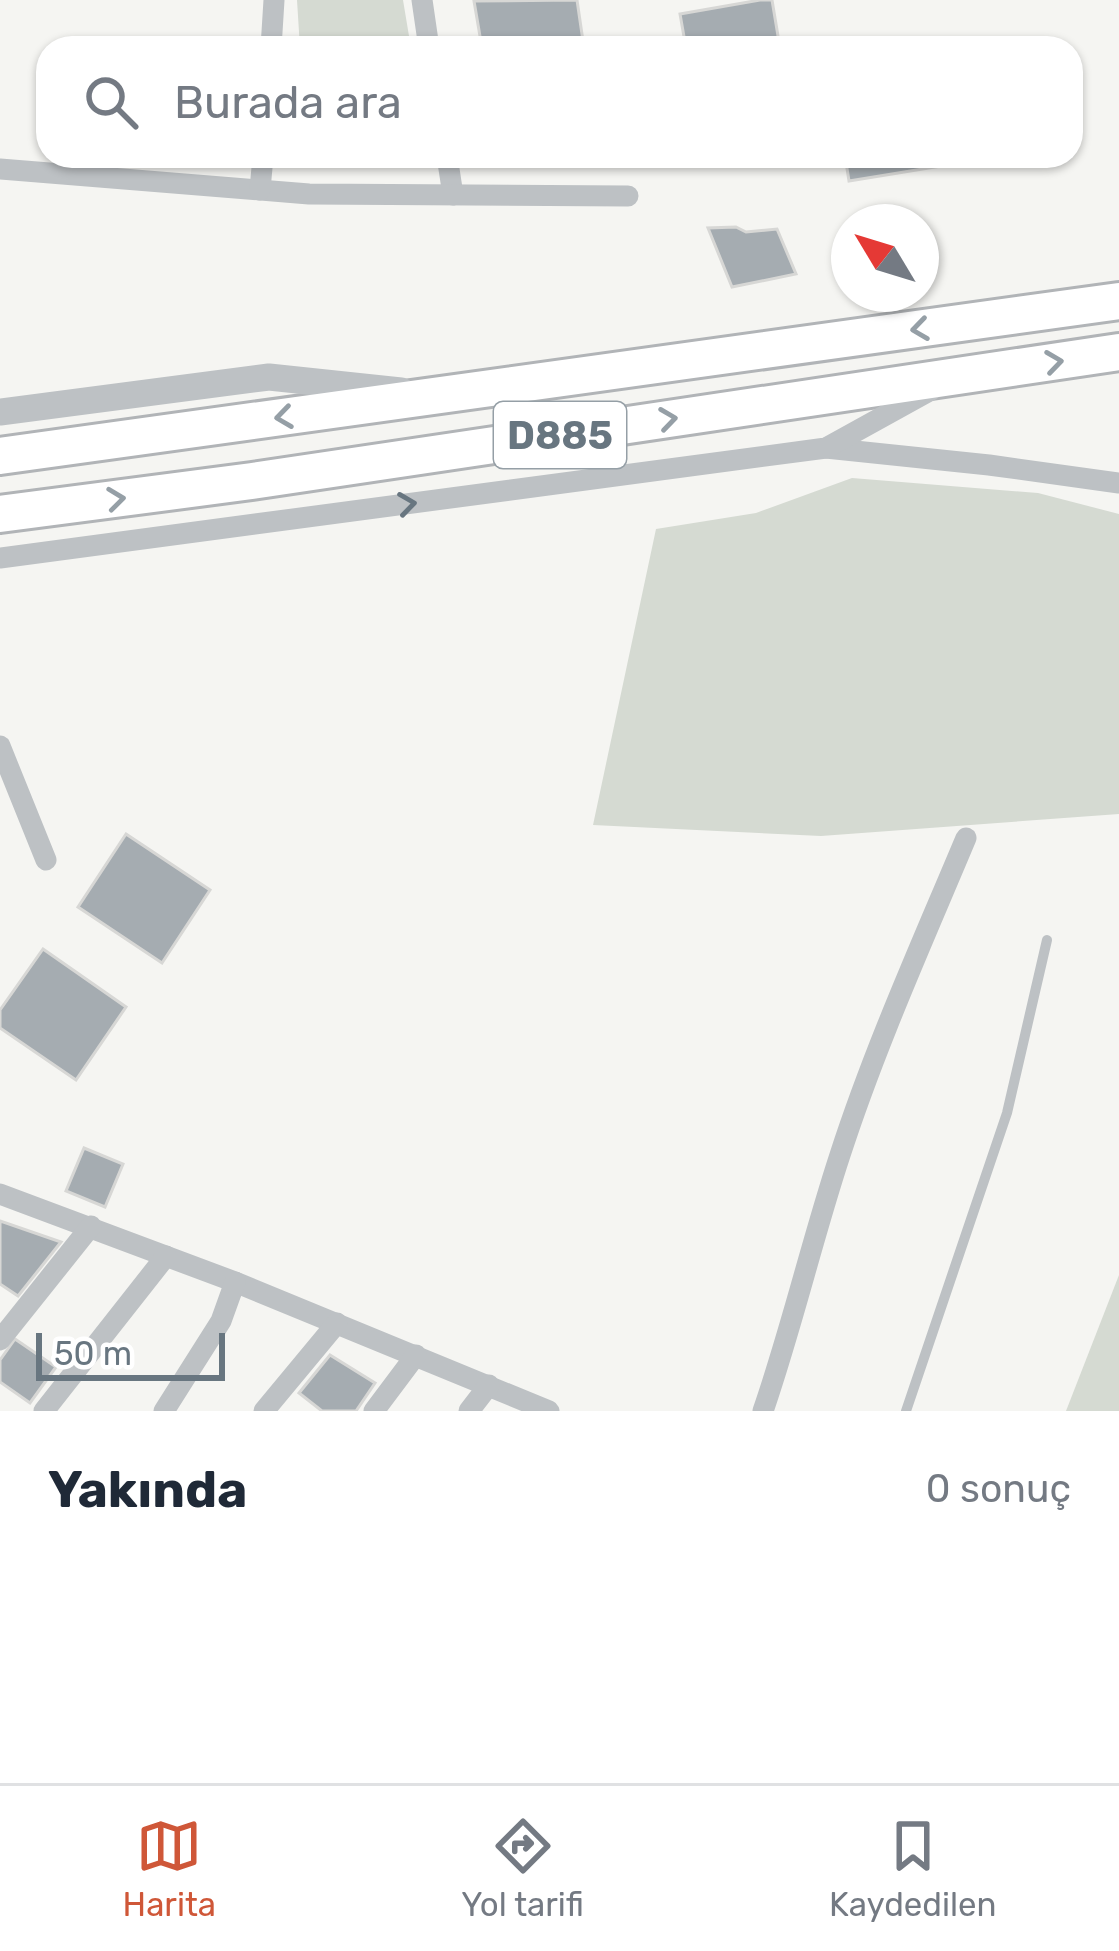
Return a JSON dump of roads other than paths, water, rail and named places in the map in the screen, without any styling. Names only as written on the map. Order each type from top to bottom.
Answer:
[{"type":"highway","name":"D885","points":[[0,455],[1119,301]]},
{"type":"highway","name":"D885","points":[[0,514],[1119,352]]},
{"type":"street","points":[[272,36],[274,0]]},
{"type":"street","points":[[422,0],[427,36]]},
{"type":"street","points":[[260,190],[262,168]]},
{"type":"street","points":[[449,168],[453,195]]},
{"type":"street","points":[[0,169],[260,190],[628,196]]},
{"type":"street","points":[[0,412],[269,377],[441,396]]},
{"type":"street","points":[[826,448],[953,377]]},
{"type":"street","points":[[0,558],[826,448],[1119,483]]},
{"type":"street","points":[[0,746],[46,860]]},
{"type":"street","points":[[763,1411],[860,1095],[966,838]]},
{"type":"street","points":[[1,1196],[235,1282],[549,1411]]},
{"type":"street","points":[[0,1340],[91,1226]]},
{"type":"street","points":[[44,1411],[166,1256]]},
{"type":"street","points":[[164,1411],[221,1321],[235,1282]]},
{"type":"street","points":[[264,1411],[337,1323]]},
{"type":"street","points":[[374,1411],[416,1355]]},
{"type":"street","points":[[469,1411],[489,1385]]},
{"type":"lane","points":[[906,1411],[1007,1113],[1047,940]]}]
